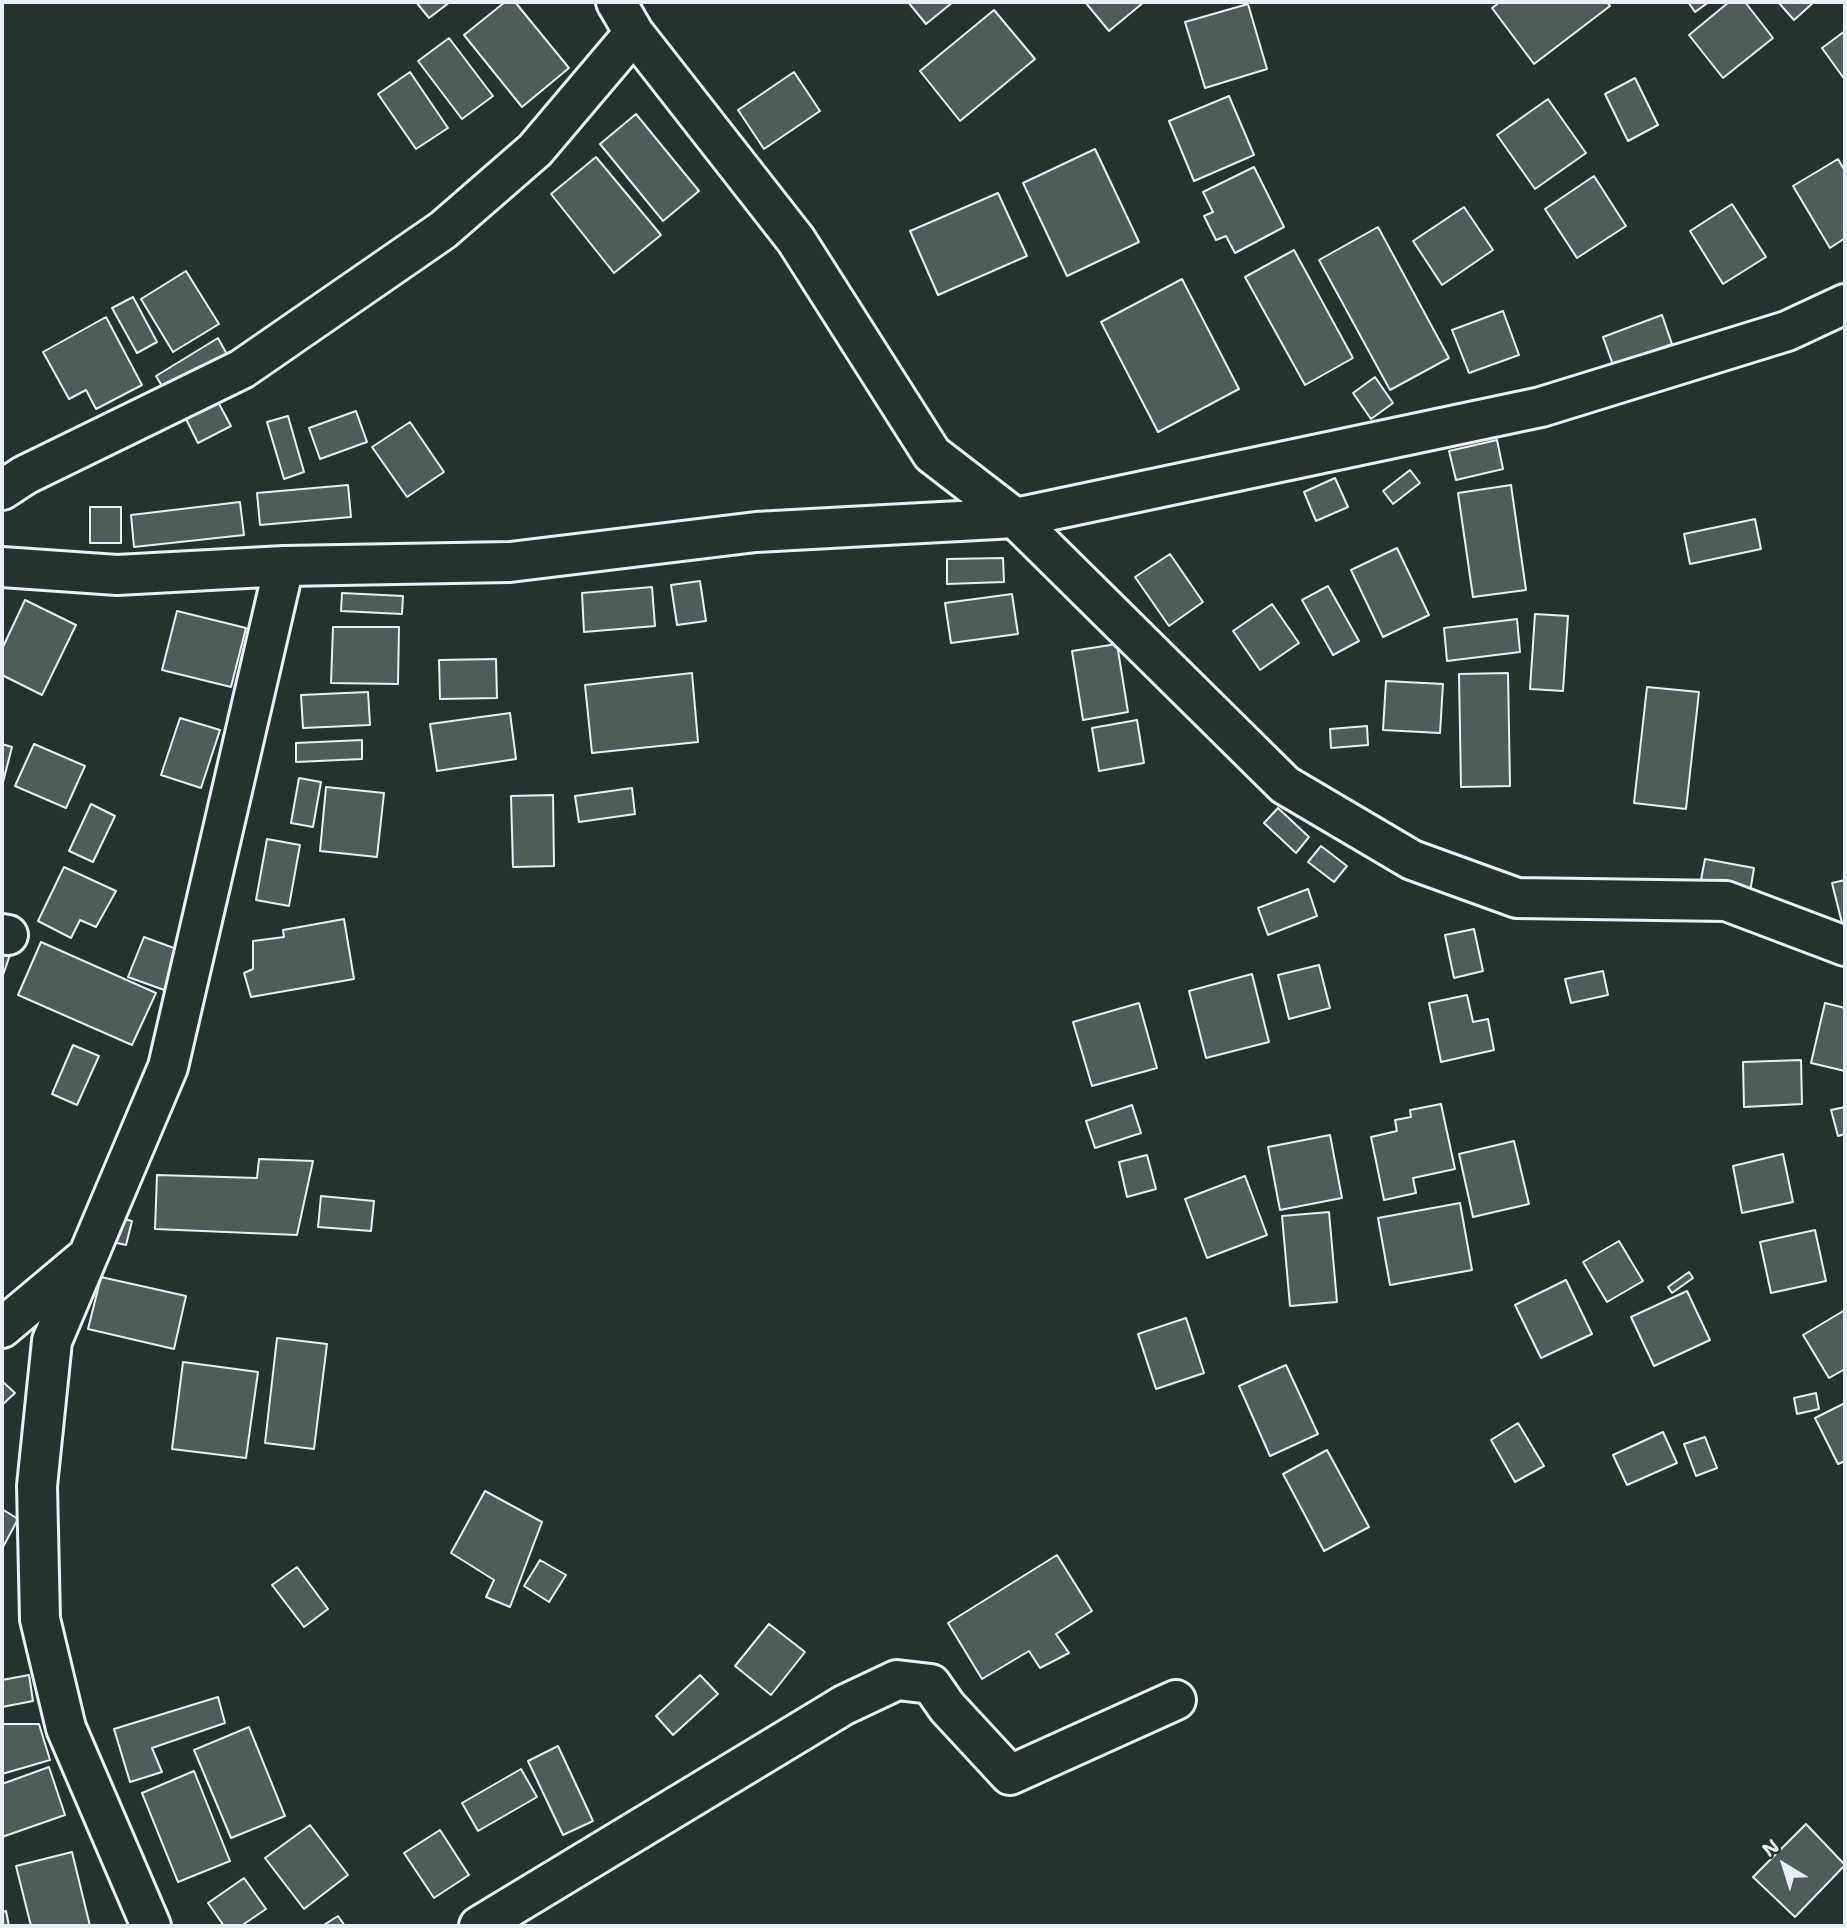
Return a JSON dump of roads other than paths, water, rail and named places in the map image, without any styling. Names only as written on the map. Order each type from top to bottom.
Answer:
[{"type":"street","points":[[2,490],[24,475],[242,369],[443,230],[536,150],[625,17],[796,240],[932,454],[1015,519],[1285,785],[1412,860],[1517,898],[1726,901],[1845,946]]},
{"type":"street","points":[[2,567],[117,575],[284,566],[510,562],[756,533],[1015,519],[1541,407],[1787,331],[1845,304]]},
{"type":"street","points":[[151,1926],[66,1728],[40,1619],[37,1486],[52,1341],[168,1067],[284,566]]},
{"type":"street","points":[[2,1328],[88,1255]]},
{"type":"street","points":[[479,1926],[844,1704],[897,1680],[930,1684],[947,1707],[1010,1775],[1176,1700]]}]
